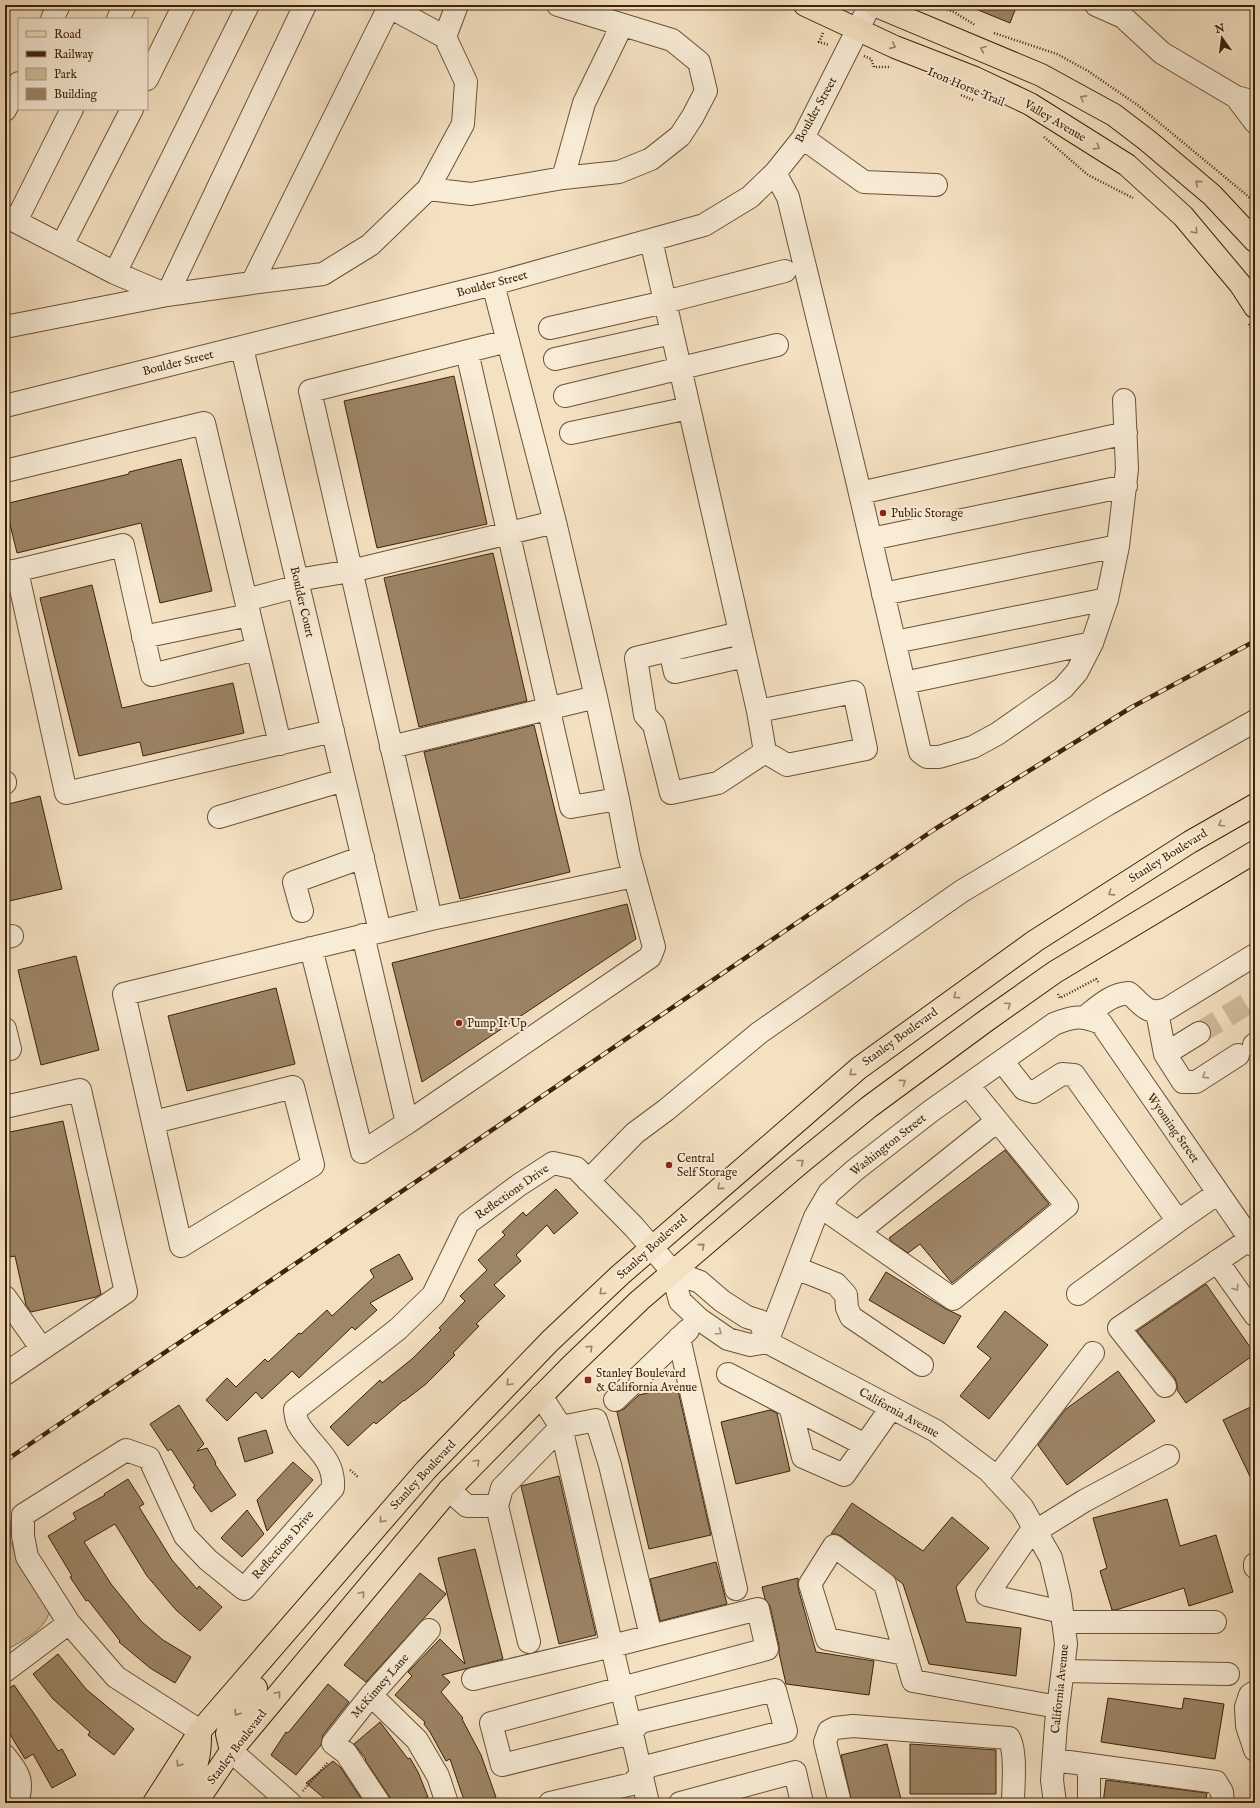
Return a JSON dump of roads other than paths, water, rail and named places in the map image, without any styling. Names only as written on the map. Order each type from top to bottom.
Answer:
[{"type":"main road","name":"Valley Avenue","points":[[806,5],[895,47],[975,78],[1030,104],[1126,165],[1183,216],[1240,284],[1255,307]]},
{"type":"main road","points":[[874,5],[1041,75],[1114,115],[1148,141],[1212,195],[1255,241]]},
{"type":"main road","name":"Stanley Boulevard","points":[[154,1803],[200,1731],[426,1470],[550,1341],[651,1247],[858,1068],[911,1028],[1035,941],[1190,842],[1255,805]]},
{"type":"main road","name":"Stanley Boulevard","points":[[196,1803],[231,1751],[449,1490],[634,1305],[672,1271],[869,1107],[986,1020],[1056,972],[1255,852]]},
{"type":"main road","points":[[426,1470],[449,1490]]},
{"type":"main road","points":[[231,1751],[228,1734],[232,1720],[299,1634],[321,1601],[331,1578]]},
{"type":"main road","points":[[175,1803],[198,1766],[201,1747],[200,1731]]},
{"type":"street","points":[[53,18],[60,5]]},
{"type":"street","points":[[118,18],[125,5]]},
{"type":"street","points":[[148,77],[184,5]]},
{"type":"street","points":[[115,273],[248,5]]},
{"type":"street","points":[[167,295],[305,5]]},
{"type":"street","points":[[445,37],[457,5]]},
{"type":"street","points":[[428,189],[471,194],[563,178],[619,172],[651,159],[680,136],[693,116],[706,91],[699,62],[672,40],[558,5]]},
{"type":"street","name":"Boulder Street","points":[[5,406],[242,348],[493,284],[704,225],[750,196],[775,173],[803,138],[870,5]]},
{"type":"street","points":[[1096,5],[1123,16],[1162,53],[1246,100],[1255,122]]},
{"type":"street","points":[[5,327],[167,295],[323,274],[370,245],[428,189],[463,124],[466,82],[445,37],[387,6],[252,283]]},
{"type":"street","points":[[563,178],[584,103],[622,25]]},
{"type":"street","points":[[5,110],[18,85]]},
{"type":"street","points":[[71,110],[10,219],[115,273],[167,295]]},
{"type":"street","points":[[62,245],[131,110]]},
{"type":"street","points":[[803,138],[864,182],[936,185]]},
{"type":"street","points":[[775,173],[788,197],[871,539],[920,752],[927,757],[939,757],[973,747],[997,734],[1063,688],[1077,672],[1092,643],[1107,599],[1118,546],[1127,469],[1124,400]]},
{"type":"street","points":[[651,240],[758,711],[765,752],[787,765],[866,749],[854,692],[758,711]]},
{"type":"street","points":[[550,328],[665,302],[785,271]]},
{"type":"street","points":[[311,948],[362,1152],[407,1123],[650,957],[654,947],[628,856],[618,798],[596,696],[555,522],[493,284]]},
{"type":"street","points":[[555,359],[672,333]]},
{"type":"street","points":[[431,919],[310,391],[508,341]]},
{"type":"street","points":[[565,396],[777,345]]},
{"type":"street","name":"Boulder Court","points":[[242,348],[363,857],[372,933],[407,1123]]},
{"type":"street","points":[[467,352],[571,807],[618,798]]},
{"type":"street","points":[[571,433],[689,408]]},
{"type":"street","points":[[5,471],[204,423],[280,744]]},
{"type":"street","points":[[860,493],[1126,432]]},
{"type":"street","points":[[871,539],[1126,486]]},
{"type":"street","points":[[143,637],[247,607],[298,583],[555,522]]},
{"type":"street","points":[[257,649],[152,675],[123,545],[11,569],[66,793],[333,731]]},
{"type":"street","points":[[884,594],[1118,546]]},
{"type":"street","points":[[894,642],[1107,599]]},
{"type":"street","points":[[740,633],[636,658],[645,716],[654,726],[671,793],[718,784],[765,752]]},
{"type":"street","points":[[904,682],[1092,643]]},
{"type":"street","points":[[670,650],[675,672],[745,656]]},
{"type":"street","points":[[391,747],[596,696]]},
{"type":"street","points":[[588,1181],[636,1133],[759,1033],[956,896],[1108,804],[1255,721]]},
{"type":"street","points":[[218,817],[344,780]]},
{"type":"street","points":[[302,911],[294,882],[363,857]]},
{"type":"street","points":[[154,1122],[293,1087],[313,1165],[181,1246],[124,994],[431,919],[634,876]]},
{"type":"street","points":[[1085,1017],[1109,999],[1118,994],[1128,993],[1149,1012],[1157,1012],[1167,1009],[1255,954]]},
{"type":"street","points":[[1157,1012],[1165,1054],[1183,1082],[1196,1082],[1249,1048]]},
{"type":"street","name":"Washington Street","points":[[767,1342],[815,1217],[829,1194],[855,1170],[931,1111],[1054,1024],[1067,1019],[1085,1017]]},
{"type":"street","name":"Wyoming Street","points":[[1085,1017],[1101,1023],[1252,1243]]},
{"type":"street","points":[[5,1029],[10,1049],[5,1050]]},
{"type":"street","points":[[1165,1054],[1199,1033]]},
{"type":"street","points":[[1002,1061],[1024,1089],[1034,1092],[1062,1074],[1074,1075],[1178,1221]]},
{"type":"street","points":[[821,1207],[953,1299],[1067,1206],[968,1085]]},
{"type":"street","points":[[5,1107],[80,1090],[126,1292],[5,1374]]},
{"type":"street","points":[[858,1232],[997,1121]]},
{"type":"street","name":"Reflections Drive","points":[[200,1731],[116,1677],[69,1623],[27,1557],[23,1536],[23,1515],[126,1450],[149,1458],[185,1536],[208,1560],[244,1589],[333,1488],[334,1477],[330,1464],[298,1424],[295,1410],[398,1329],[433,1295],[468,1223],[519,1185],[552,1163],[576,1168],[633,1225],[651,1247]]},
{"type":"street","points":[[1078,1294],[1218,1193]]},
{"type":"street","points":[[1165,1386],[1119,1328],[1217,1261],[1252,1243]]},
{"type":"street","points":[[651,1247],[672,1271],[680,1301],[699,1319],[728,1339],[750,1346],[767,1342],[760,1321],[747,1317],[722,1301],[700,1282],[672,1271]]},
{"type":"street","points":[[1217,1261],[1255,1315]]},
{"type":"street","points":[[796,1268],[836,1284],[846,1294],[847,1308],[852,1317],[922,1365]]},
{"type":"street","points":[[5,1297],[42,1349]]},
{"type":"street","points":[[615,1400],[699,1319]]},
{"type":"street","points":[[679,1338],[736,1589]]},
{"type":"street","name":"California Avenue","points":[[767,1342],[936,1431],[989,1471],[1022,1507],[1052,1558],[1063,1617],[1066,1644],[1058,1707],[1052,1780],[1056,1803]]},
{"type":"street","points":[[996,1479],[1093,1353]]},
{"type":"street","points":[[728,1374],[866,1445]]},
{"type":"street","points":[[542,1396],[561,1426],[623,1688],[631,1733],[648,1803]]},
{"type":"street","points":[[790,1406],[802,1457],[844,1475],[891,1408]]},
{"type":"street","points":[[529,1642],[496,1506],[502,1488],[561,1426],[596,1420],[610,1465],[650,1636]]},
{"type":"street","points":[[1168,1456],[1035,1529],[987,1595],[1063,1617],[1215,1622]]},
{"type":"street","points":[[449,1490],[467,1506],[496,1506]]},
{"type":"street","points":[[905,1654],[827,1639],[810,1584],[834,1546],[884,1584],[905,1654],[913,1681],[1058,1707]]},
{"type":"street","points":[[473,1678],[612,1646],[758,1609],[766,1649],[491,1723],[502,1765],[631,1733],[640,1722],[775,1690],[786,1731],[649,1766],[632,1784],[550,1803]]},
{"type":"street","points":[[5,1671],[69,1623]]},
{"type":"street","name":"McKinney Lane","points":[[379,1803],[346,1753],[337,1745],[371,1695],[429,1630]]},
{"type":"street","points":[[1063,1671],[1228,1674]]},
{"type":"street","points":[[1255,1692],[1250,1695],[1246,1707],[1247,1726],[1255,1750]]},
{"type":"street","points":[[371,1695],[417,1740],[438,1776],[447,1803]]},
{"type":"street","points":[[840,1803],[825,1742],[829,1731],[835,1728],[853,1726],[1008,1738],[1012,1743],[1013,1803]]},
{"type":"street","points":[[231,1751],[297,1797]]},
{"type":"street","points":[[5,1756],[20,1776],[19,1796],[17,1803]]},
{"type":"street","points":[[1054,1760],[1216,1782],[1222,1792],[1223,1803]]},
{"type":"street","points":[[1089,1765],[1089,1803]]},
{"type":"street","points":[[680,1803],[795,1772],[802,1803]]},
{"type":"tunnel","points":[[1199,1033],[1255,999]]},
{"type":"railway","points":[[5,1461],[935,829],[1132,707],[1255,641]]},
{"type":"place","name":"Public Storage","points":[[883,513]]},
{"type":"place","name":"Pump It Up","points":[[459,1023]]},
{"type":"place","name":"Central Self Storage","points":[[669,1165]]},
{"type":"place","name":"Stanley Boulevard & California Avenue","points":[[588,1380]]}]
